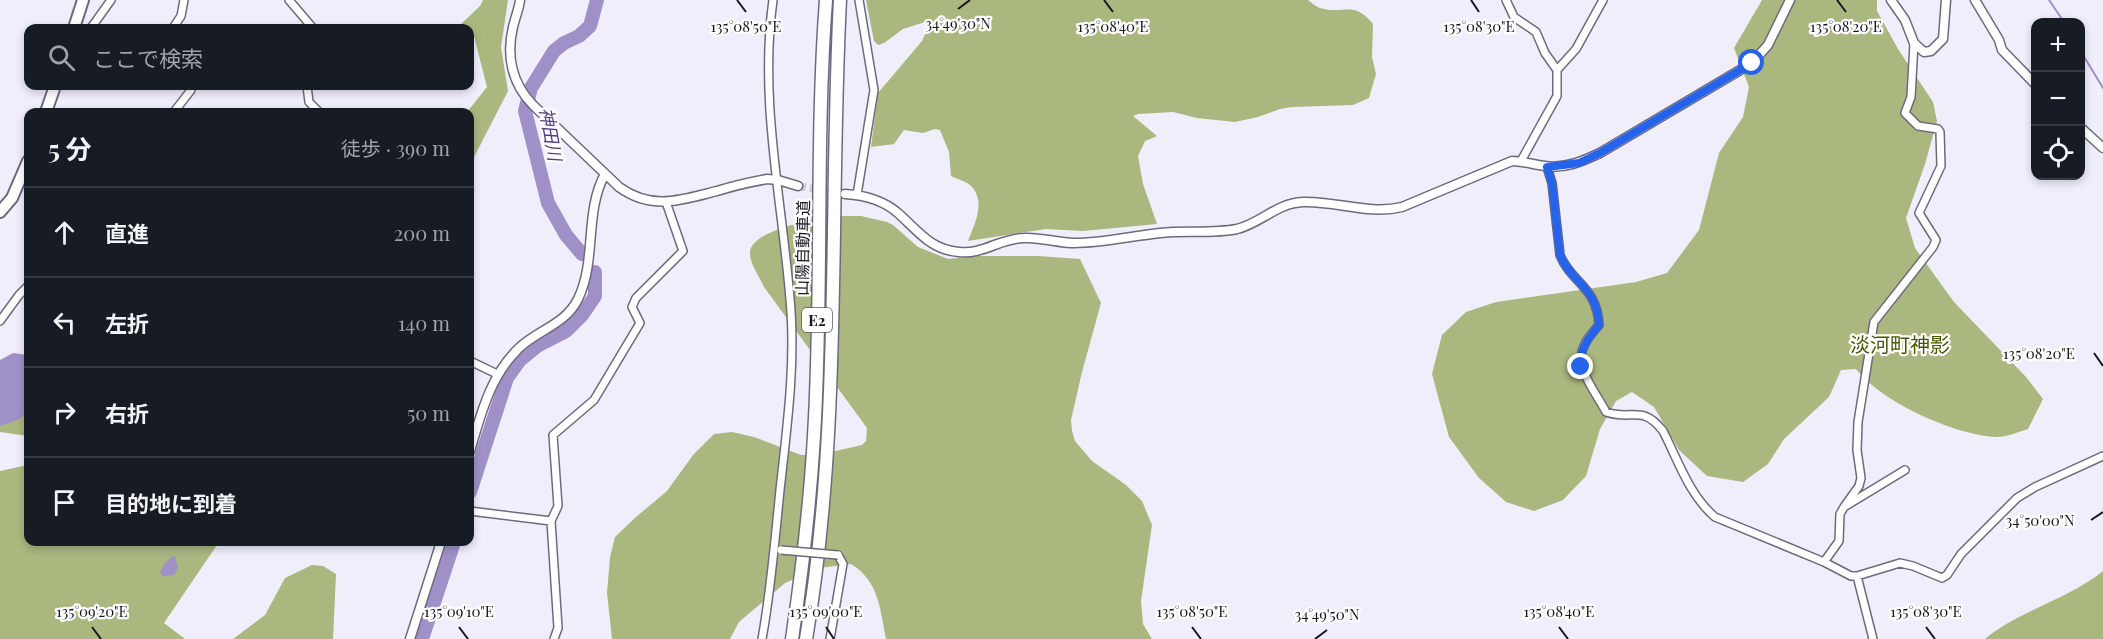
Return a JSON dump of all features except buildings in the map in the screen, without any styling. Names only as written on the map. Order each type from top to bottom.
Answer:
[{"type":"highway","name":"山陽自動車道","points":[[792,639],[807,522],[814,434],[820,118],[826,0]]},
{"type":"highway","name":"山陽自動車道","points":[[806,639],[815,589],[829,435],[840,0]]},
{"type":"main road","points":[[75,24],[83,0]]},
{"type":"main road","points":[[49,108],[54,90]]},
{"type":"main road","points":[[0,212],[12,198],[24,170]]},
{"type":"street","points":[[94,24],[111,0]]},
{"type":"street","points":[[175,24],[184,0]]},
{"type":"street","points":[[290,0],[310,24]]},
{"type":"street","points":[[520,0],[512,28],[510,53],[512,69],[524,96],[628,194],[645,200],[666,202],[766,179],[798,186]]},
{"type":"street","points":[[762,639],[777,550],[789,410],[791,346],[790,300],[767,71],[772,0]]},
{"type":"street","points":[[857,195],[874,90],[860,0]]},
{"type":"street","points":[[1506,0],[1514,17],[1536,32],[1545,54],[1557,70],[1557,96],[1521,161]]},
{"type":"street","points":[[1557,70],[1576,49],[1603,0]]},
{"type":"street","points":[[845,194],[857,195],[889,207],[925,240],[935,246],[969,253],[1024,238],[1087,243],[1161,232],[1238,229],[1249,225],[1274,209],[1304,202],[1388,211],[1462,183],[1504,164],[1521,161],[1547,167],[1579,163],[1600,153],[1752,63],[1768,45],[1790,0]]},
{"type":"street","points":[[1824,562],[1839,541],[1840,514],[1859,486],[1861,478],[1857,450],[1858,422],[1874,322],[1933,247],[1936,240],[1919,213],[1941,166],[1940,132],[1938,129],[1918,126],[1905,113],[1911,98],[1914,44],[1905,20],[1891,0]]},
{"type":"street","points":[[1914,44],[1924,52],[1931,51],[1938,46],[1943,39],[1946,0]]},
{"type":"street","points":[[1975,0],[1999,40],[2002,50],[2031,80]]},
{"type":"street","points":[[177,108],[191,90]]},
{"type":"street","points":[[308,90],[309,102],[315,108]]},
{"type":"street","points":[[2085,132],[2103,148]]},
{"type":"street","points":[[1547,167],[1552,183],[1563,264],[1593,297],[1599,316],[1599,325],[1584,344],[1580,358],[1581,367],[1606,412],[1618,416],[1644,415],[1656,422],[1663,431],[1695,495],[1704,508],[1714,516],[1824,562],[1851,576],[1900,563],[1914,566],[1942,578],[1947,575],[1961,554],[2017,498],[2035,487],[2103,456]]},
{"type":"street","points":[[474,439],[497,374],[520,347],[557,323],[578,300],[585,283],[597,188],[605,174]]},
{"type":"street","points":[[554,639],[558,628],[551,521],[558,506],[553,435],[594,400],[640,323],[632,307],[636,298],[683,251],[666,202]]},
{"type":"street","points":[[0,321],[24,290]]},
{"type":"street","points":[[474,363],[497,374]]},
{"type":"street","points":[[1844,507],[1905,470]]},
{"type":"street","points":[[474,511],[551,521]]},
{"type":"street","points":[[410,639],[440,546]]},
{"type":"street","points":[[777,550],[838,555],[843,564],[830,639]]},
{"type":"street","points":[[1857,576],[1873,639]]},
{"type":"green space","points":[[483,0],[508,0],[501,47],[508,91],[474,157],[474,108],[470,108],[487,87],[474,36],[474,24],[461,24],[480,6]]},
{"type":"green space","points":[[866,0],[1308,0],[1315,6],[1328,10],[1360,12],[1373,24],[1372,57],[1376,74],[1369,98],[1353,105],[1292,107],[1235,122],[1197,118],[1173,112],[1133,116],[1157,136],[1145,141],[1138,156],[1143,184],[1157,224],[1083,231],[1046,229],[968,241],[978,214],[978,200],[970,185],[951,176],[949,152],[940,130],[935,129],[923,133],[904,130],[894,144],[871,147],[878,93],[922,41],[930,24],[925,22],[903,29],[878,45],[874,41]]},
{"type":"green space","points":[[1762,0],[1877,0],[1877,11],[1898,49],[1933,102],[1937,121],[1906,218],[1915,248],[1954,302],[2026,377],[2043,399],[2028,429],[1996,437],[1960,430],[1920,415],[1900,404],[1883,393],[1856,369],[1841,370],[1829,397],[1784,439],[1768,464],[1743,482],[1707,476],[1679,450],[1654,407],[1632,392],[1616,401],[1600,429],[1586,476],[1563,500],[1534,511],[1506,502],[1479,478],[1449,437],[1432,374],[1442,335],[1466,312],[1496,302],[1636,282],[1667,273],[1699,230],[1719,153],[1743,117],[1749,87],[1734,48]]},
{"type":"green space","points":[[833,216],[861,216],[887,222],[918,247],[948,259],[978,256],[1038,256],[1080,259],[1101,303],[1071,420],[1072,431],[1075,441],[1092,461],[1126,485],[1142,501],[1152,525],[1141,601],[1143,624],[1152,639],[886,639],[880,607],[873,587],[851,564],[819,568],[785,583],[739,622],[730,639],[612,639],[607,593],[610,557],[615,537],[667,491],[693,455],[714,434],[732,432],[754,437],[801,455],[818,455],[862,445],[866,441],[867,428],[764,287],[750,256],[753,244],[772,232],[799,223]]},
{"type":"green space","points":[[24,355],[24,435],[0,432],[0,365]]},
{"type":"green space","points":[[24,466],[24,546],[216,546],[164,623],[185,639],[0,639],[0,471]]},
{"type":"green space","points":[[312,565],[323,566],[336,574],[333,639],[233,639],[265,615],[285,578]]},
{"type":"green space","points":[[2103,571],[2103,639],[1985,639],[2013,620],[2074,590]]},
{"type":"shaded area","points":[[13,353],[24,354],[24,414],[15,421],[0,426],[0,360]]},
{"type":"shaded area","points":[[175,556],[178,569],[174,575],[163,576],[160,573],[165,563]]},
{"type":"waterway","name":"神田川","points":[[582,254],[566,235],[548,203],[525,111],[531,88],[554,51],[579,36],[590,26],[597,0]]},
{"type":"waterway","points":[[2049,0],[2061,18]]},
{"type":"waterway","points":[[2085,58],[2103,88]]},
{"type":"waterway","name":"神田川","points":[[474,480],[507,378],[520,360],[537,346],[566,331],[582,315],[595,296],[595,272]]},
{"type":"waterway","name":"神田川","points":[[422,639],[453,546]]},
{"type":"tunnel","points":[[798,186],[839,193]]},
{"type":"district","name":"淡河町神影","points":[[1900,343]]},
{"type":"route","points":[[1581,367],[1580,358],[1584,344],[1599,325],[1599,316],[1593,297],[1563,264],[1552,183],[1547,167],[1579,163],[1600,153],[1752,63]]}]
